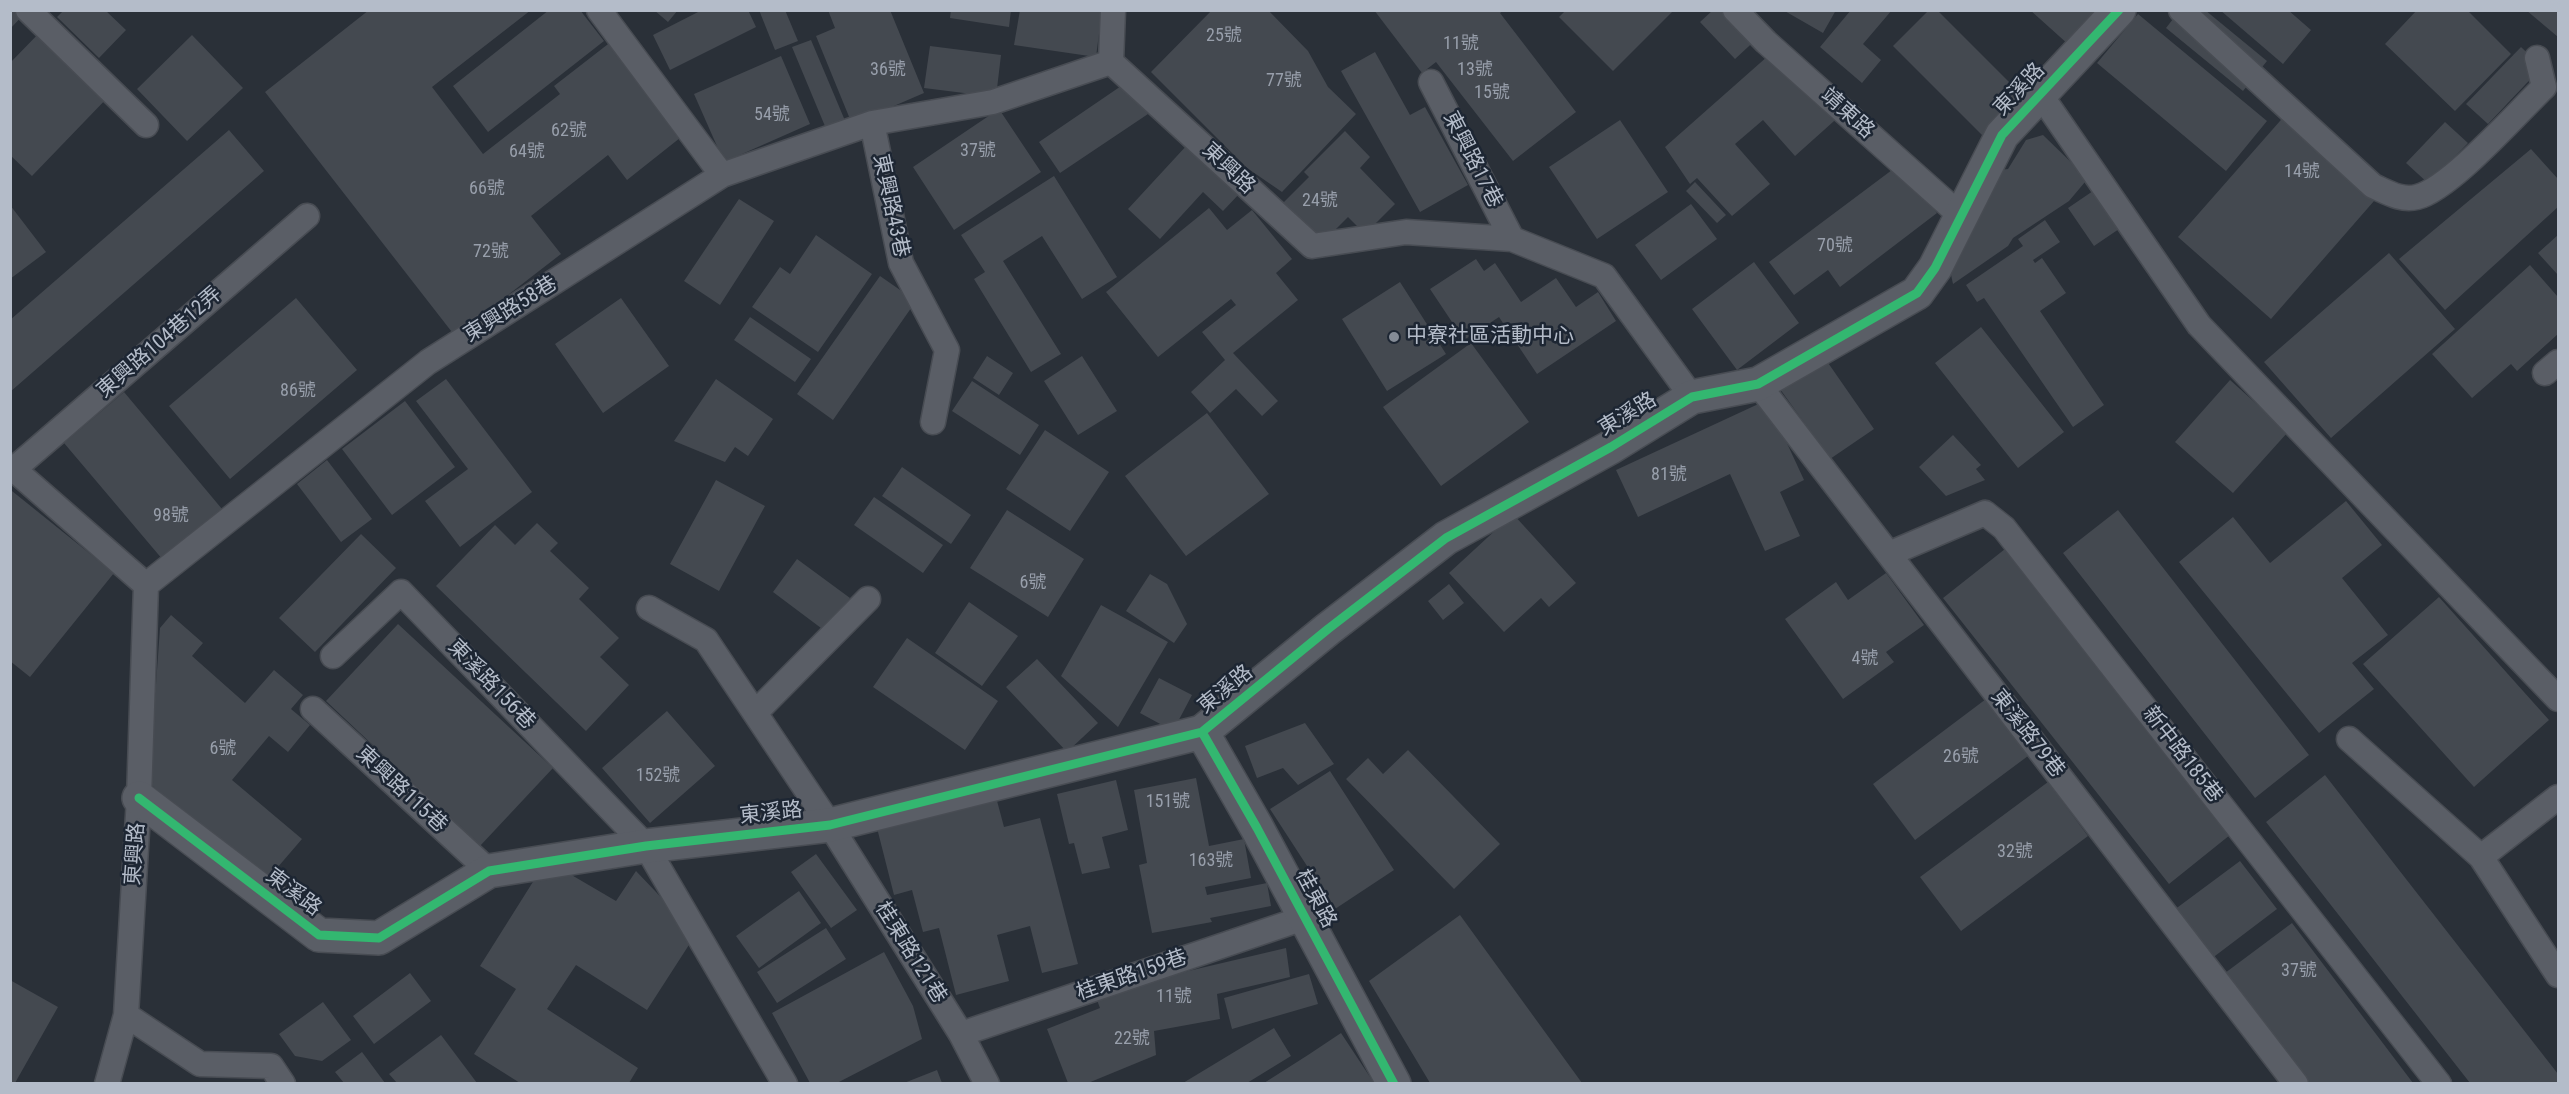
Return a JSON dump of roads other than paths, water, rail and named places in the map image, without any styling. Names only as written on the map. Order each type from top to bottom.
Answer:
[{"type":"street","name":"東溪路","points":[[139,798],[319,935],[379,938],[489,871],[646,846],[830,825],[1202,732],[1328,629],[1446,538],[1611,447],[1692,397],[1758,384],[1917,293],[1935,268],[2002,135],[2112,13]]},
{"type":"street","name":"桂東路","points":[[1202,732],[1257,828],[1394,1083]]},
{"type":"lane","points":[[28,10],[147,125]]},
{"type":"lane","points":[[598,10],[722,175],[872,123],[993,102],[1111,62],[1113,10]]},
{"type":"lane","name":"靖東路","points":[[1735,10],[1766,42],[1961,216]]},
{"type":"lane","points":[[2181,10],[2373,186],[2401,198],[2416,197],[2444,184],[2544,87],[2537,58]]},
{"type":"lane","name":"東興路","points":[[1111,62],[1312,246],[1406,232],[1512,239],[1604,276],[1692,397]]},
{"type":"lane","name":"東興路17巷","points":[[1431,82],[1512,239]]},
{"type":"lane","points":[[2040,94],[2199,325],[2559,699]]},
{"type":"lane","name":"東興路43巷","points":[[872,123],[901,263],[947,350],[933,422]]},
{"type":"lane","name":"東興路58巷","points":[[146,585],[428,362],[722,175]]},
{"type":"lane","name":"東興路104巷12弄","points":[[12,467],[307,216]]},
{"type":"lane","name":"東溪路79巷","points":[[1758,384],[2296,1083]]},
{"type":"lane","points":[[12,467],[146,585]]},
{"type":"lane","name":"新中路185巷","points":[[1889,554],[1985,513],[2004,528],[2439,1083]]},
{"type":"lane","name":"東興路","points":[[107,1083],[126,1015],[139,798],[146,585]]},
{"type":"lane","name":"東溪路156巷","points":[[333,656],[401,592],[646,846]]},
{"type":"lane","points":[[755,713],[868,599]]},
{"type":"lane","name":"桂東路121巷","points":[[649,608],[706,640],[830,825],[961,1034],[987,1083]]},
{"type":"lane","name":"東興路115巷","points":[[313,709],[489,871]]},
{"type":"lane","points":[[2349,739],[2481,857],[2559,975]]},
{"type":"lane","points":[[2481,857],[2559,797]]},
{"type":"lane","points":[[646,846],[785,1083]]},
{"type":"lane","name":"桂東路159巷","points":[[961,1034],[1304,918]]},
{"type":"lane","points":[[126,1015],[200,1064],[271,1065],[283,1083]]},
{"type":"place","name":"中寮社區活動中心","points":[[1394,337]]}]
